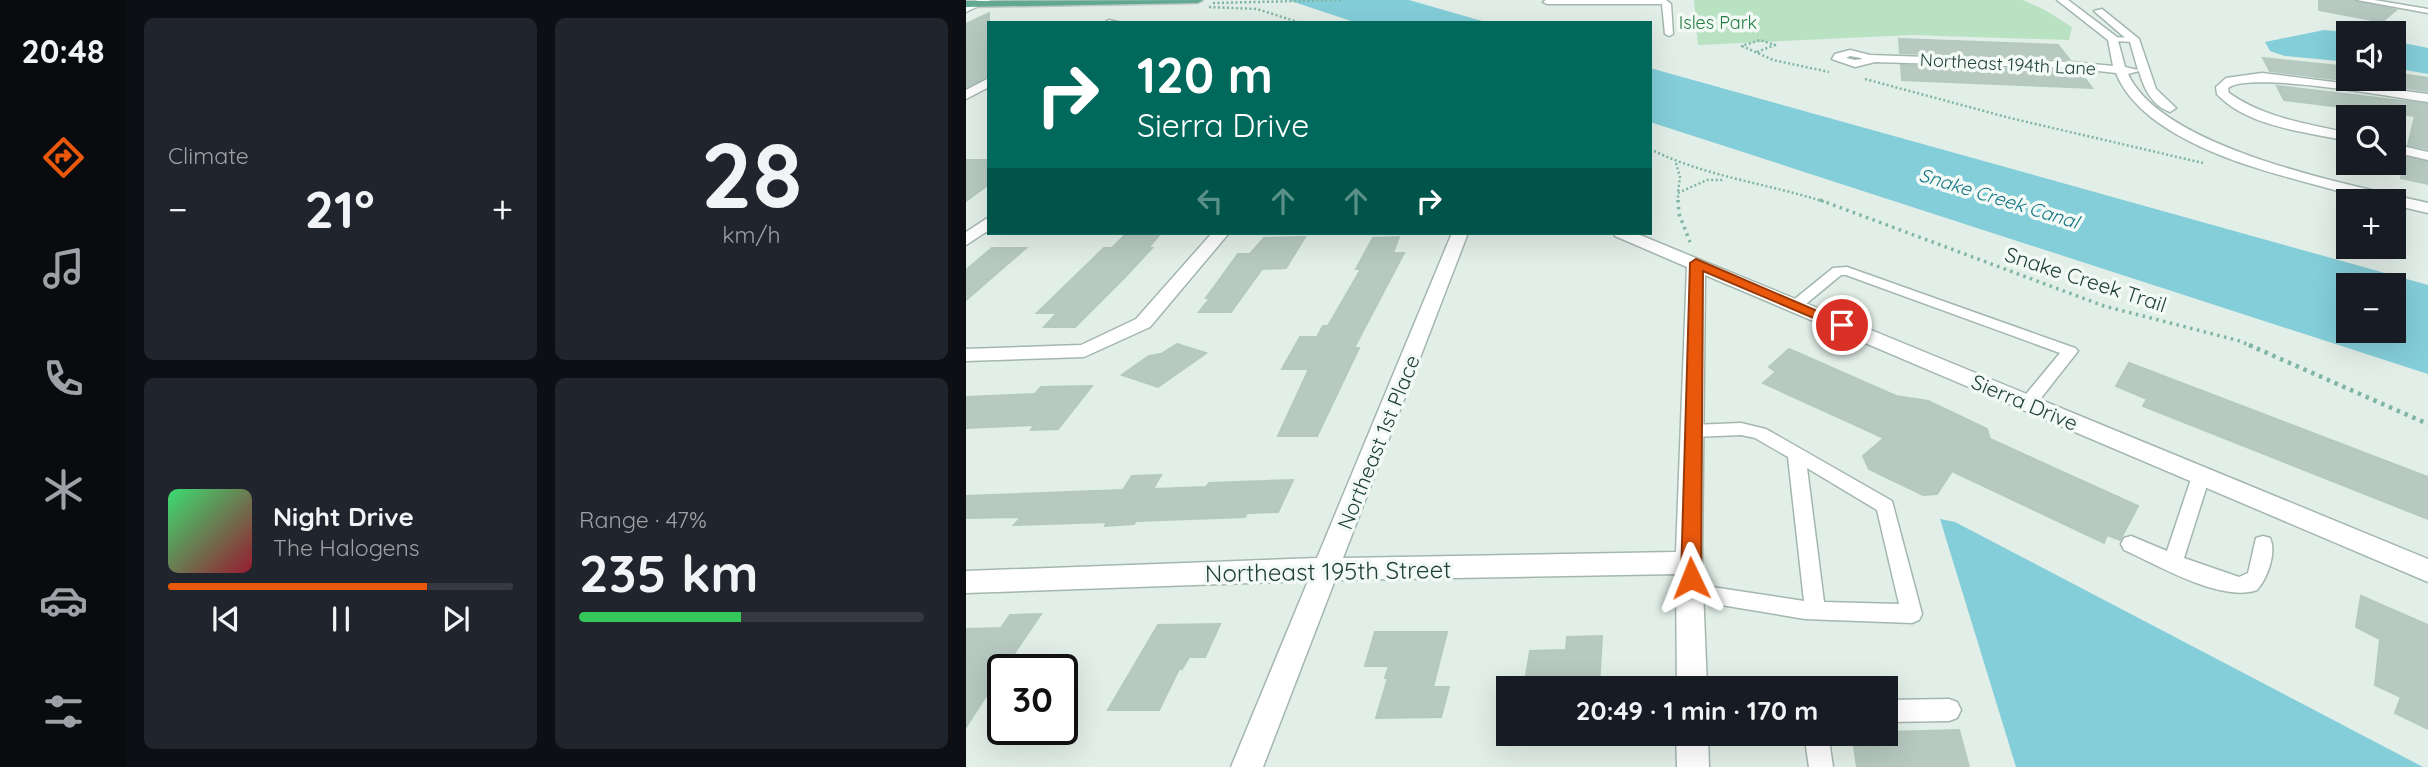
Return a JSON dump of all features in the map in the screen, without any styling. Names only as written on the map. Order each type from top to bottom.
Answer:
[{"type":"main road","points":[[974,4],[1198,0]]},
{"type":"street","points":[[2062,0],[2113,39],[2119,70]]},
{"type":"street","points":[[2093,7],[2135,40],[2150,90],[2163,103],[2208,131],[2243,147],[2295,164],[2428,198]]},
{"type":"street","points":[[2087,19],[2098,36],[2100,49],[2119,70],[2134,94],[2147,106],[2192,135],[2258,163],[2428,208]]},
{"type":"street","name":"Northeast 194th Lane","points":[[1869,58],[2073,65],[2146,72]]},
{"type":"street","points":[[2336,134],[2249,110],[2232,102],[2223,94],[2222,88],[2230,81],[2262,77],[2428,98]]},
{"type":"street","points":[[966,95],[987,83]]},
{"type":"street","points":[[2406,151],[2428,156]]},
{"type":"street","points":[[966,240],[987,224]]},
{"type":"street","points":[[966,355],[1084,351],[1143,323],[1219,235]]},
{"type":"street","name":"Northeast 1st Place","points":[[1247,767],[1460,235]]},
{"type":"street","name":"Sierra Drive","points":[[1626,235],[2428,571]]},
{"type":"street","points":[[1692,676],[1692,593],[1689,563],[1696,263]]},
{"type":"street","name":"Northeast 195th Street","points":[[966,582],[1328,569],[1689,563]]},
{"type":"street","points":[[1692,746],[1693,767]]},
{"type":"lane","points":[[2361,0],[2428,11]]},
{"type":"lane","points":[[1547,2],[1658,1],[1667,4],[1669,34]]},
{"type":"lane","points":[[2404,8],[2428,2]]},
{"type":"lane","points":[[2113,39],[2135,40]]},
{"type":"lane","points":[[1796,305],[1838,271],[1847,271],[2070,351],[2028,403]]},
{"type":"lane","points":[[1692,593],[1815,610],[1912,614],[1885,506],[1760,433],[1741,429],[1693,431]]},
{"type":"lane","points":[[1796,454],[1815,610]]},
{"type":"lane","points":[[2173,562],[2201,476]]},
{"type":"lane","points":[[2131,544],[2239,586],[2255,580],[2263,544]]},
{"type":"lane","points":[[1898,711],[1950,710]]},
{"type":"lane","points":[[1818,746],[1821,767]]},
{"type":"path","points":[[1271,2],[1342,0]]},
{"type":"path","points":[[1757,52],[1775,45],[1760,40],[1743,44],[1744,48],[1787,64],[1833,72]]},
{"type":"path","points":[[1861,78],[2010,118],[2212,165]]},
{"type":"path","name":"Snake Creek Trail","points":[[1652,150],[1676,162],[1728,179],[1822,201],[2104,306],[2240,341],[2428,424]]},
{"type":"path","points":[[1676,162],[1680,177],[1679,214],[1696,263]]},
{"type":"path","name":"Snake Creek Trail","points":[[1678,193],[1707,180],[1728,179]]},
{"type":"green space","name":"Isles Park","points":[[1694,0],[2023,0],[2072,27],[2069,40],[1911,35],[1698,45]]},
{"type":"water","points":[[1288,0],[1409,0],[1482,21],[1351,21]]},
{"type":"water","points":[[2324,30],[2336,31],[2336,61],[2285,56],[2270,51],[2265,42]]},
{"type":"water","points":[[2406,43],[2428,48],[2428,74],[2406,70]]},
{"type":"water","name":"Snake Creek Canal","points":[[1652,69],[2385,273],[2336,273],[2336,343],[2406,343],[2406,279],[2428,285],[2428,374],[1652,123]]},
{"type":"water","points":[[1940,519],[1955,522],[2423,767],[2016,767]]},
{"type":"building","points":[[2319,0],[2354,0],[2396,10],[2383,21],[2319,10]]},
{"type":"building","points":[[989,13],[987,77],[966,87],[966,24]]},
{"type":"building","points":[[1899,39],[2058,45],[2069,59],[1900,53]]},
{"type":"building","points":[[2263,58],[2336,66],[2336,79],[2270,71]]},
{"type":"building","points":[[1901,65],[2079,71],[2092,88],[1902,80]]},
{"type":"building","points":[[2406,75],[2428,78],[2428,91],[2406,88]]},
{"type":"building","points":[[2277,86],[2428,104],[2428,149],[2408,145],[2415,116],[2406,115],[2406,105],[2336,106],[2284,100]]},
{"type":"building","points":[[2406,157],[2428,162],[2428,184],[2401,178],[2402,175],[2406,175]]},
{"type":"building","points":[[966,160],[987,160],[987,185],[966,201]]},
{"type":"building","points":[[1125,235],[1159,235],[1148,248],[1152,248],[1075,327],[1044,327],[1057,313],[1037,313],[1104,248],[1112,248]]},
{"type":"building","points":[[1305,237],[1286,268],[1262,269],[1231,312],[1199,312],[1238,254],[1250,254],[1264,238]]},
{"type":"building","points":[[1399,237],[1393,253],[1404,253],[1354,348],[1359,348],[1317,436],[1278,436],[1309,369],[1282,369],[1300,337],[1317,337],[1323,326],[1328,326],[1361,269],[1356,269],[1373,238]]},
{"type":"building","points":[[992,248],[1026,248],[966,300],[966,270]]},
{"type":"building","points":[[1177,344],[1206,353],[1158,387],[1122,375],[1149,356],[1161,354]]},
{"type":"building","points":[[1789,349],[1896,396],[1928,401],[1987,429],[1990,439],[2138,506],[2120,540],[2107,535],[2104,543],[1952,471],[1937,494],[1923,495],[1869,469],[1863,456],[1884,438],[1763,383],[1776,372],[1769,367]]},
{"type":"building","points":[[2129,363],[2428,477],[2428,519],[2143,406],[2147,399],[2116,386]]},
{"type":"building","points":[[1092,386],[1058,429],[1031,430],[1034,425],[966,428],[966,397],[1035,394],[1041,387]]},
{"type":"building","points":[[1161,475],[1153,489],[1206,487],[1209,483],[1293,480],[1278,512],[1247,513],[1245,517],[1136,521],[1134,524],[1105,526],[1107,522],[1014,525],[1021,517],[966,518],[966,496],[1123,490],[1132,476]]},
{"type":"building","points":[[2361,596],[2428,625],[2428,729],[2395,713],[2401,697],[2375,685],[2380,639],[2356,627]]},
{"type":"building","points":[[1041,614],[1014,654],[987,654],[987,695],[966,727],[966,629],[1001,628],[1010,615]]},
{"type":"building","points":[[1220,624],[1205,657],[1189,657],[1182,669],[1179,669],[1159,710],[1108,710],[1158,625]]},
{"type":"building","points":[[1375,632],[1447,632],[1433,687],[1449,687],[1441,717],[1376,718],[1389,666],[1365,666]]},
{"type":"building","points":[[1602,636],[1600,676],[1526,676],[1530,651],[1566,650],[1567,637]]},
{"type":"building","points":[[1959,730],[1969,767],[1857,767],[1854,746],[1898,746],[1898,732]]},
{"type":"route","points":[[1691,578],[1689,563],[1696,263],[1842,325]]}]
